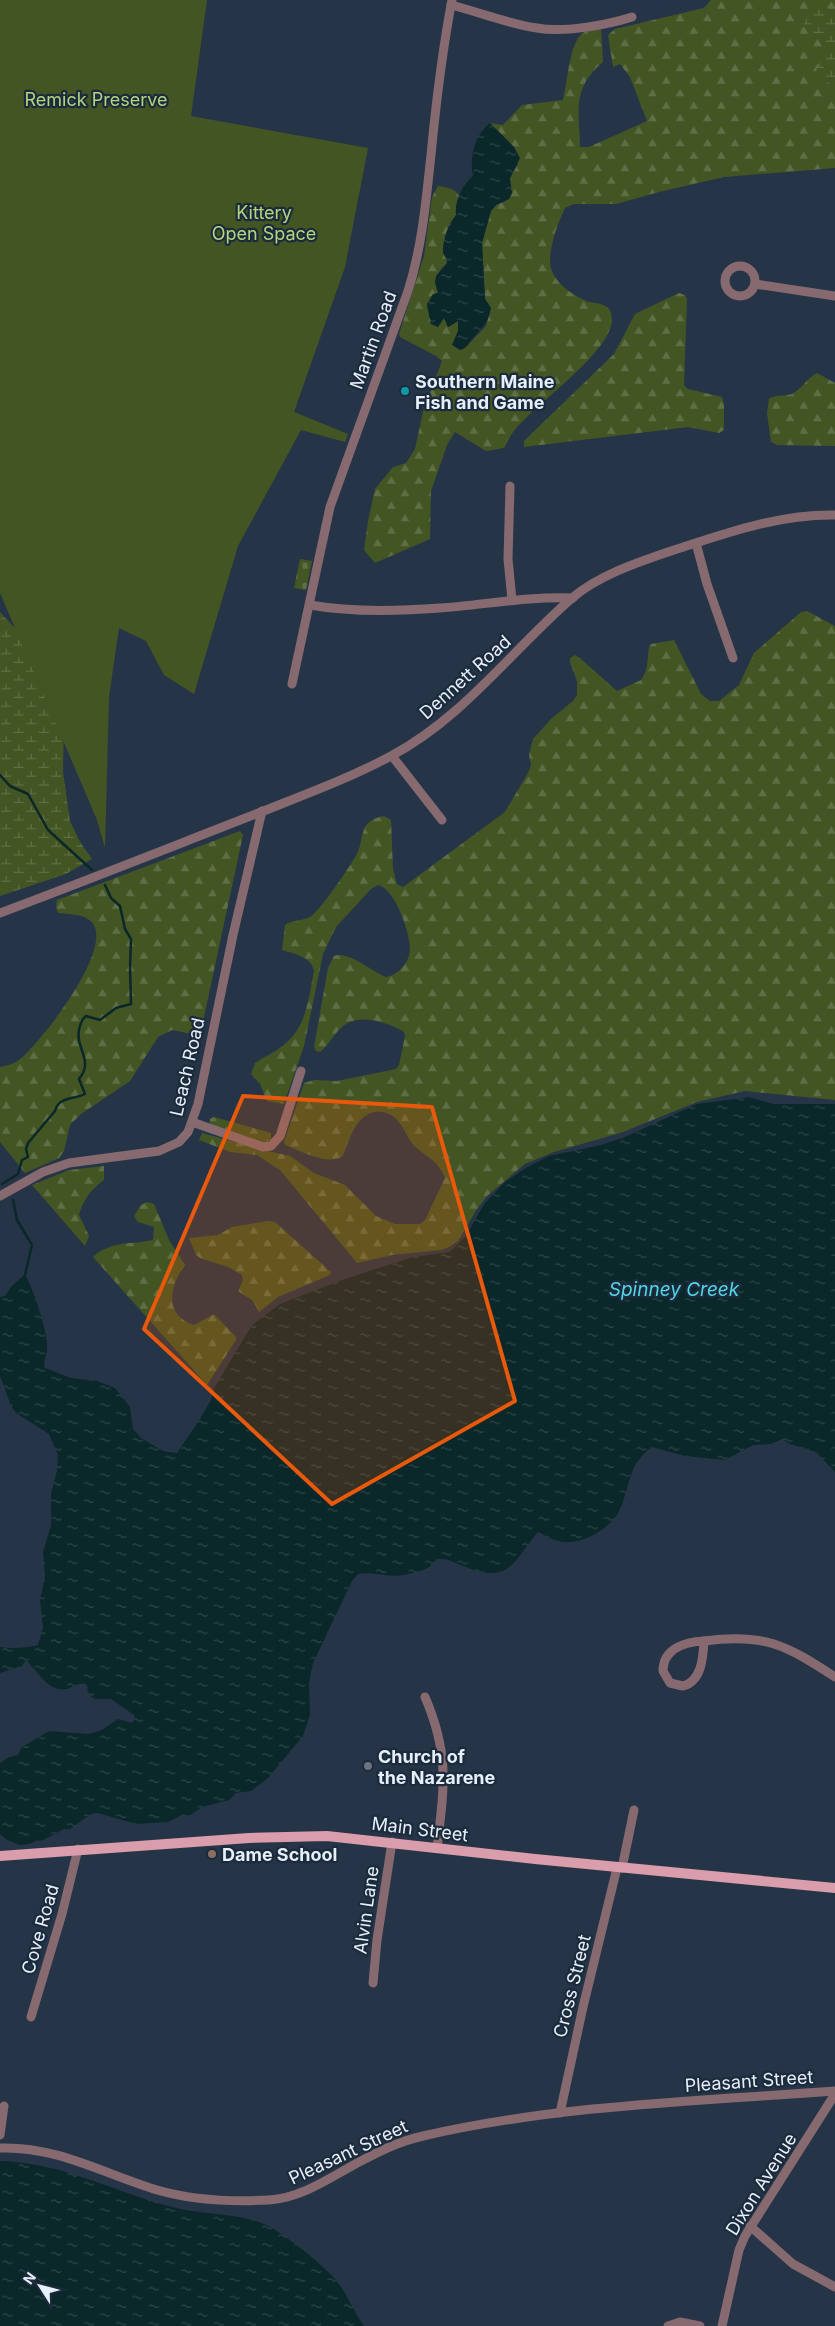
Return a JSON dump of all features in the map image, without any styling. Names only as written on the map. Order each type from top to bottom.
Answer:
[{"type":"main road","name":"Main Street","points":[[0,1856],[78,1849],[302,1835],[392,1842],[619,1868],[835,1888]]},
{"type":"street","points":[[452,2],[529,27],[546,29],[563,29],[632,17]]},
{"type":"street","name":"Martin Road","points":[[292,684],[330,507],[408,291],[416,261],[424,222],[441,65],[452,2]]},
{"type":"street","points":[[755,284],[835,296]]},
{"type":"street","points":[[510,486],[508,559],[512,600]]},
{"type":"street","name":"Dennett Road","points":[[0,913],[262,812],[364,770],[392,756],[423,737],[461,707],[573,598],[613,574],[696,543],[766,522],[805,516],[835,515]]},
{"type":"street","points":[[696,543],[707,584],[732,658]]},
{"type":"street","points":[[310,605],[340,609],[439,608],[512,600],[573,598]]},
{"type":"street","points":[[392,756],[442,820]]},
{"type":"street","name":"Leach Road","points":[[0,1196],[43,1172],[69,1163],[159,1151],[179,1142],[188,1132],[192,1122],[262,812]]},
{"type":"street","points":[[192,1122],[263,1147],[271,1146],[280,1136],[301,1071]]},
{"type":"street","points":[[704,1641],[700,1668],[694,1680],[683,1686],[670,1683],[663,1671],[667,1656],[685,1644],[704,1641],[743,1638],[777,1643],[798,1653],[835,1677]]},
{"type":"street","points":[[425,1697],[431,1711],[444,1764],[444,1789],[437,1848]]},
{"type":"street","name":"Cross Street","points":[[560,2113],[583,2008],[634,1810]]},
{"type":"street","name":"Alvin Lane","points":[[373,1983],[377,1940],[392,1842]]},
{"type":"street","name":"Cove Road","points":[[31,2017],[62,1914],[78,1849]]},
{"type":"street","name":"Pleasant Street","points":[[0,2148],[27,2148],[60,2154],[172,2194],[222,2199],[268,2200],[282,2199],[305,2191],[377,2153],[410,2139],[560,2113],[835,2092]]},
{"type":"street","name":"Dixon Avenue","points":[[722,2326],[739,2250],[750,2226],[835,2092]]},
{"type":"street","points":[[0,2135],[4,2106]]},
{"type":"street","points":[[750,2226],[793,2264],[835,2287]]},
{"type":"street","points":[[668,2326],[680,2322],[700,2326]]},
{"type":"highlighted area","points":[[243,1096],[432,1107],[515,1401],[332,1504],[144,1329]]},
{"type":"green space","points":[[0,0],[207,0],[191,116],[368,148],[345,267],[294,412],[348,434],[345,442],[301,430],[238,546],[194,694],[164,675],[146,641],[119,628],[109,697],[105,848],[97,820],[0,593]]},
{"type":"green space","points":[[711,0],[835,0],[835,168],[724,177],[616,204],[574,204],[565,208],[553,242],[550,256],[551,270],[559,282],[570,292],[589,302],[598,303],[608,308],[612,321],[608,334],[585,363],[524,420],[514,431],[504,448],[486,451],[455,432],[447,445],[431,491],[430,539],[375,563],[364,550],[375,489],[393,467],[406,463],[415,449],[423,412],[442,361],[400,337],[399,334],[424,256],[432,197],[438,186],[449,188],[459,195],[460,199],[457,201],[456,215],[448,227],[445,237],[443,252],[447,263],[441,269],[435,282],[438,293],[427,307],[431,324],[438,327],[444,318],[448,327],[458,321],[458,331],[452,345],[468,345],[486,326],[491,308],[485,299],[482,243],[491,211],[496,205],[506,201],[510,178],[518,164],[514,147],[490,123],[503,125],[522,105],[563,100],[573,50],[579,37],[589,30],[601,27],[603,62],[586,81],[580,100],[580,147],[589,147],[647,121],[630,77],[620,64],[613,67],[608,35],[615,29],[704,8]]},
{"type":"green space","points":[[822,6],[835,13],[835,89],[816,71],[824,48],[823,41],[804,25],[810,13]]},
{"type":"green space","points":[[679,293],[685,295],[687,299],[684,385],[688,389],[722,397],[724,404],[724,430],[719,433],[688,427],[524,447],[524,441],[614,354],[635,314]]},
{"type":"green space","points":[[817,373],[835,383],[835,446],[777,445],[771,442],[767,413],[769,399],[792,394]]},
{"type":"green space","points":[[300,559],[312,561],[306,590],[294,588]]},
{"type":"green space","points":[[807,611],[835,626],[835,1100],[745,1091],[697,1102],[623,1132],[554,1152],[525,1164],[487,1196],[458,1241],[449,1247],[441,1250],[392,1255],[357,1263],[280,1170],[257,1155],[230,1152],[199,1140],[202,1133],[290,1156],[314,1173],[345,1185],[376,1216],[395,1224],[420,1224],[425,1220],[445,1178],[434,1161],[411,1142],[401,1124],[392,1115],[384,1112],[375,1112],[362,1118],[357,1124],[342,1157],[335,1159],[313,1156],[285,1145],[284,1142],[304,1083],[314,1080],[337,1081],[396,1069],[399,1065],[405,1036],[404,1032],[372,1020],[355,1020],[348,1023],[338,1031],[320,1052],[316,1051],[314,1047],[328,968],[334,956],[346,956],[386,977],[391,976],[406,963],[410,954],[409,942],[396,902],[384,888],[378,885],[371,889],[336,927],[323,954],[304,1046],[284,1104],[267,1101],[260,1084],[251,1074],[255,1063],[280,1048],[294,1035],[303,1018],[309,1000],[314,971],[306,959],[297,954],[282,950],[285,925],[310,917],[321,906],[357,854],[366,825],[376,818],[384,816],[391,820],[393,869],[397,884],[403,887],[505,812],[528,773],[531,765],[529,755],[533,739],[577,695],[577,681],[570,658],[575,655],[581,659],[617,691],[641,680],[644,676],[651,644],[674,640],[701,694],[710,701],[719,701],[739,685],[754,653],[801,612]]},
{"type":"green space","points":[[0,612],[34,649],[64,719],[63,772],[70,821],[80,842],[92,859],[66,874],[0,896]]},
{"type":"green space","points":[[240,831],[243,835],[201,1031],[196,1035],[172,1030],[158,1037],[130,1081],[81,1114],[70,1125],[64,1151],[59,1158],[25,1173],[0,1142],[0,1067],[18,1061],[58,1015],[87,969],[95,948],[96,931],[88,919],[78,915],[58,913],[56,907],[57,900]]},
{"type":"green space","points":[[214,1117],[271,1133],[271,1140],[264,1143],[209,1127],[210,1119]]},
{"type":"green space","points":[[104,1166],[104,1180],[88,1195],[79,1215],[89,1236],[85,1246],[32,1185],[69,1170]]},
{"type":"green space","points":[[147,1202],[154,1204],[169,1240],[185,1265],[173,1290],[172,1299],[177,1314],[194,1325],[214,1314],[236,1337],[236,1340],[207,1385],[93,1257],[115,1245],[153,1240],[154,1227],[138,1222],[134,1216],[141,1205]]},
{"type":"green space","points":[[268,1221],[275,1222],[331,1272],[330,1275],[278,1297],[259,1312],[253,1301],[238,1291],[243,1280],[242,1275],[228,1267],[200,1258],[196,1255],[189,1238],[218,1235],[232,1227]]},
{"type":"water","points":[[490,123],[514,147],[520,158],[510,178],[512,193],[509,199],[496,205],[491,211],[482,243],[485,299],[491,308],[490,313],[482,328],[466,347],[460,350],[452,345],[458,331],[458,321],[448,327],[444,318],[438,327],[431,324],[427,304],[433,294],[438,293],[435,282],[436,276],[447,263],[443,252],[446,232],[456,215],[456,205],[460,194],[473,176],[474,147],[480,133]]},
{"type":"water","name":"Spinney Creek","points":[[749,1097],[773,1104],[835,1104],[835,1472],[816,1452],[790,1444],[782,1439],[771,1444],[753,1445],[725,1460],[685,1456],[652,1447],[638,1460],[634,1467],[621,1507],[612,1521],[599,1532],[582,1540],[562,1542],[538,1532],[515,1561],[501,1572],[479,1571],[441,1559],[423,1570],[404,1575],[358,1574],[352,1581],[313,1663],[309,1683],[310,1715],[303,1736],[268,1778],[251,1791],[236,1793],[229,1800],[202,1807],[191,1815],[180,1816],[168,1822],[136,1824],[98,1813],[91,1814],[70,1829],[64,1829],[43,1840],[28,1844],[20,1845],[7,1840],[0,1834],[0,1763],[9,1757],[18,1755],[22,1747],[49,1731],[89,1734],[102,1730],[118,1719],[132,1723],[135,1718],[134,1715],[111,1699],[92,1698],[86,1684],[79,1684],[67,1689],[54,1688],[26,1660],[22,1666],[0,1673],[0,1647],[19,1648],[38,1645],[43,1628],[40,1601],[45,1576],[43,1552],[51,1525],[51,1493],[57,1471],[58,1455],[49,1434],[16,1413],[11,1406],[0,1376],[0,1297],[5,1296],[12,1286],[25,1274],[36,1300],[46,1333],[45,1368],[71,1378],[97,1381],[115,1388],[130,1407],[133,1429],[141,1438],[163,1451],[177,1453],[200,1419],[211,1400],[214,1388],[252,1325],[280,1304],[342,1280],[413,1257],[450,1252],[466,1236],[484,1204],[505,1182],[549,1156],[601,1145],[625,1137],[697,1104]]},
{"type":"water","points":[[0,2161],[23,2163],[67,2172],[176,2208],[238,2217],[262,2223],[308,2254],[334,2277],[364,2326],[0,2326]]},
{"type":"waterway","name":"Spinney Creek","points":[[0,775],[10,786],[28,794],[48,830],[92,870]]},
{"type":"waterway","name":"Spinney Creek","points":[[2,1184],[18,1174],[22,1160],[28,1157],[26,1149],[28,1143],[55,1111],[57,1106],[67,1099],[85,1094],[79,1079],[84,1071],[85,1064],[79,1037],[79,1028],[83,1019],[86,1016],[100,1020],[116,1008],[131,1004],[131,939],[125,929],[120,906],[111,898],[105,885]]},
{"type":"waterway","name":"Spinney Creek","points":[[13,1200],[17,1220],[32,1245],[25,1275]]},
{"type":"place","name":"Southern Maine Fish and Game","points":[[405,391]]},
{"type":"place","name":"Church of the Nazarene","points":[[368,1766]]},
{"type":"place","name":"Dame School","points":[[212,1854]]},
{"type":"park label","name":"Remick Preserve","points":[[96,99]]},
{"type":"park label","name":"Kittery Open Space","points":[[264,222]]}]
